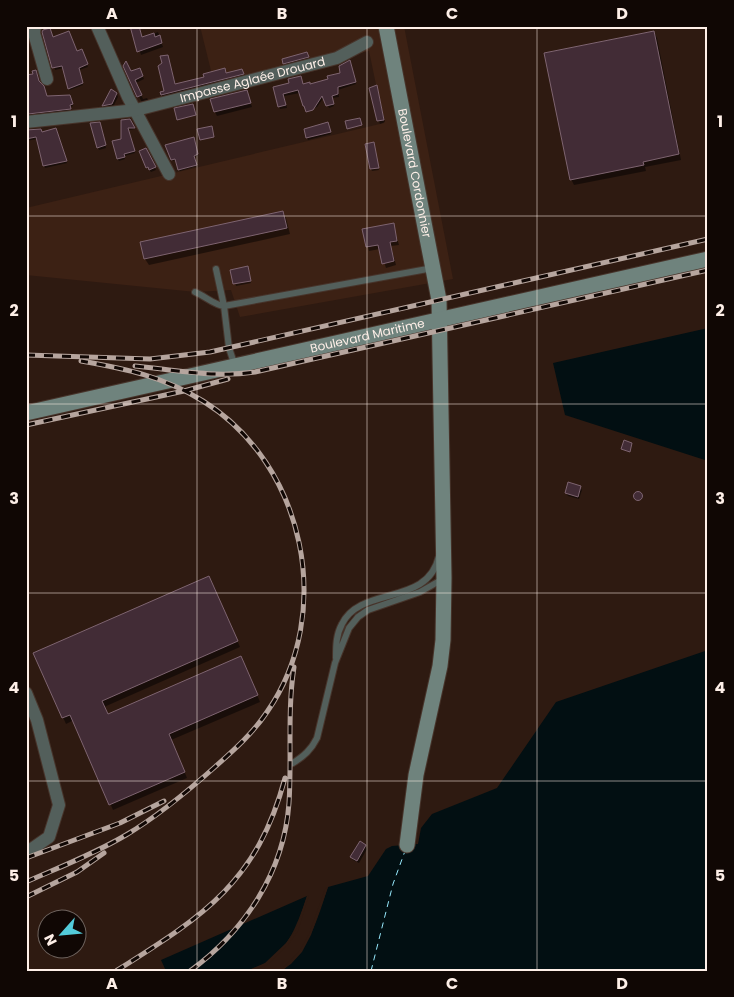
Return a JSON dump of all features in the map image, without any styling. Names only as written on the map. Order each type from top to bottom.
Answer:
[{"type":"street","points":[[35,26],[34,32],[47,79]]},
{"type":"street","points":[[97,26],[136,110],[169,174]]},
{"type":"street","name":"Boulevard Cordonnier","points":[[386,26],[439,300],[444,578],[443,640],[440,666],[416,775],[407,845]]},
{"type":"street","name":"Impasse Aglaée Drouard","points":[[26,122],[136,110],[338,58],[367,42]]},
{"type":"street","name":"Boulevard Maritime","points":[[26,413],[708,259]]},
{"type":"street","points":[[26,693],[37,720],[59,805],[49,837],[28,853]]},
{"type":"lane","points":[[195,292],[206,296],[217,306],[224,306],[433,268]]},
{"type":"lane","points":[[216,269],[235,366]]},
{"type":"lane","points":[[293,763],[311,749],[317,738],[335,662],[337,639],[342,624],[350,612],[363,604],[418,586],[427,580],[434,570],[438,558],[439,538],[443,523]]},
{"type":"lane","points":[[335,662],[349,628],[358,617],[368,610],[420,592],[444,578]]},
{"type":"shaded area","points":[[200,26],[404,26],[453,279],[240,317],[231,290],[196,292],[26,275],[26,208],[384,123],[369,51],[215,87]]},
{"type":"shaded area","points":[[708,328],[708,461],[565,415],[553,363]]},
{"type":"shaded area","points":[[708,650],[708,971],[282,971],[306,944],[328,887],[368,876],[386,849],[392,846],[418,844],[421,828],[432,814],[497,788],[556,702]]},
{"type":"shaded area","points":[[307,896],[294,930],[281,950],[264,964],[252,969],[252,971],[166,971],[161,960]]},
{"type":"pier","points":[[328,887],[311,935],[302,952],[291,964],[280,971],[300,950],[309,934],[325,889]]},
{"type":"pier","points":[[309,895],[298,931],[288,945],[267,965],[252,971],[251,969],[265,963],[286,943],[296,929],[307,896]]},
{"type":"building","points":[[130,26],[139,26],[142,37],[154,33],[155,37],[160,35],[162,43],[137,52]]},
{"type":"building","points":[[50,28],[53,37],[69,31],[77,51],[82,49],[88,64],[79,68],[83,83],[68,89],[62,66],[52,68],[42,32]]},
{"type":"building","points":[[654,31],[679,154],[643,162],[644,165],[570,180],[544,53]]},
{"type":"building","points":[[307,52],[309,57],[283,64],[282,59]]},
{"type":"building","points":[[168,55],[175,84],[204,77],[203,74],[225,68],[226,73],[242,69],[244,74],[161,95],[160,92],[164,91],[158,66],[162,63],[160,56]]},
{"type":"building","points":[[350,60],[356,82],[338,87],[338,94],[332,96],[334,104],[326,106],[322,96],[313,110],[306,112],[298,90],[283,94],[286,105],[278,107],[273,87],[289,83],[288,79],[301,76],[303,84],[328,79],[327,76],[340,73],[339,66]]},
{"type":"building","points":[[126,61],[131,71],[140,68],[143,76],[135,80],[142,95],[137,97],[123,66]]},
{"type":"building","points":[[36,70],[39,81],[44,86],[47,96],[70,95],[73,104],[70,105],[71,109],[28,114],[26,106],[26,75],[33,74],[32,71]]},
{"type":"building","points":[[377,85],[384,120],[377,121],[369,88]]},
{"type":"building","points":[[111,89],[117,93],[112,104],[102,106]]},
{"type":"building","points":[[247,90],[251,103],[214,112],[210,99]]},
{"type":"building","points":[[193,104],[196,115],[177,120],[174,108]]},
{"type":"building","points":[[360,118],[362,125],[347,129],[345,121]]},
{"type":"building","points":[[130,119],[135,128],[128,128],[135,151],[124,154],[125,157],[117,159],[112,141],[121,139],[121,120]]},
{"type":"building","points":[[100,122],[106,145],[97,148],[90,123]]},
{"type":"building","points":[[328,122],[331,132],[306,138],[304,129]]},
{"type":"building","points":[[212,126],[214,137],[200,140],[197,129]]},
{"type":"building","points":[[56,128],[67,161],[43,166],[36,137],[26,139],[26,130],[41,129],[42,132]]},
{"type":"building","points":[[194,137],[198,154],[194,156],[197,165],[178,170],[175,159],[171,160],[165,145]]},
{"type":"building","points":[[374,142],[379,168],[370,169],[365,144]]},
{"type":"building","points":[[146,148],[156,167],[149,170],[148,167],[146,168],[139,151]]},
{"type":"building","points":[[283,211],[287,228],[144,259],[140,242]]},
{"type":"building","points":[[394,223],[397,241],[390,242],[394,261],[382,264],[378,245],[366,247],[362,229]]},
{"type":"building","points":[[248,266],[251,281],[233,284],[230,270]]},
{"type":"building","points":[[624,440],[632,443],[630,452],[621,449]]},
{"type":"building","points":[[568,482],[581,486],[578,497],[565,493]]},
{"type":"building","points":[[638,492],[642,496],[638,500],[634,496]]},
{"type":"building","points":[[209,576],[238,641],[102,701],[108,714],[241,656],[258,695],[169,734],[185,772],[109,805],[70,715],[62,718],[33,653]]},
{"type":"building","points":[[360,841],[366,845],[357,861],[350,857]]},
{"type":"ferry route","points":[[371,971],[393,884],[405,851]]},
{"type":"railway","points":[[26,355],[150,359],[210,352],[708,239]]},
{"type":"railway","points":[[135,366],[210,374],[255,372],[708,270]]},
{"type":"railway","points":[[26,882],[102,848],[138,828],[184,794],[230,753],[250,734],[267,712],[288,673],[300,630],[304,587],[299,543],[286,501],[266,462],[238,428],[188,392],[159,379],[114,367],[81,361]]},
{"type":"railway","points":[[26,425],[184,391],[228,379]]},
{"type":"railway","points":[[190,971],[228,938],[244,918],[270,876],[279,853],[286,828],[289,803],[291,701],[294,667]]},
{"type":"railway","points":[[116,971],[175,932],[223,893],[242,871],[259,845],[273,814],[285,778]]},
{"type":"railway","points":[[26,858],[120,823],[164,801]]},
{"type":"railway","points":[[26,897],[77,872],[104,853]]}]
